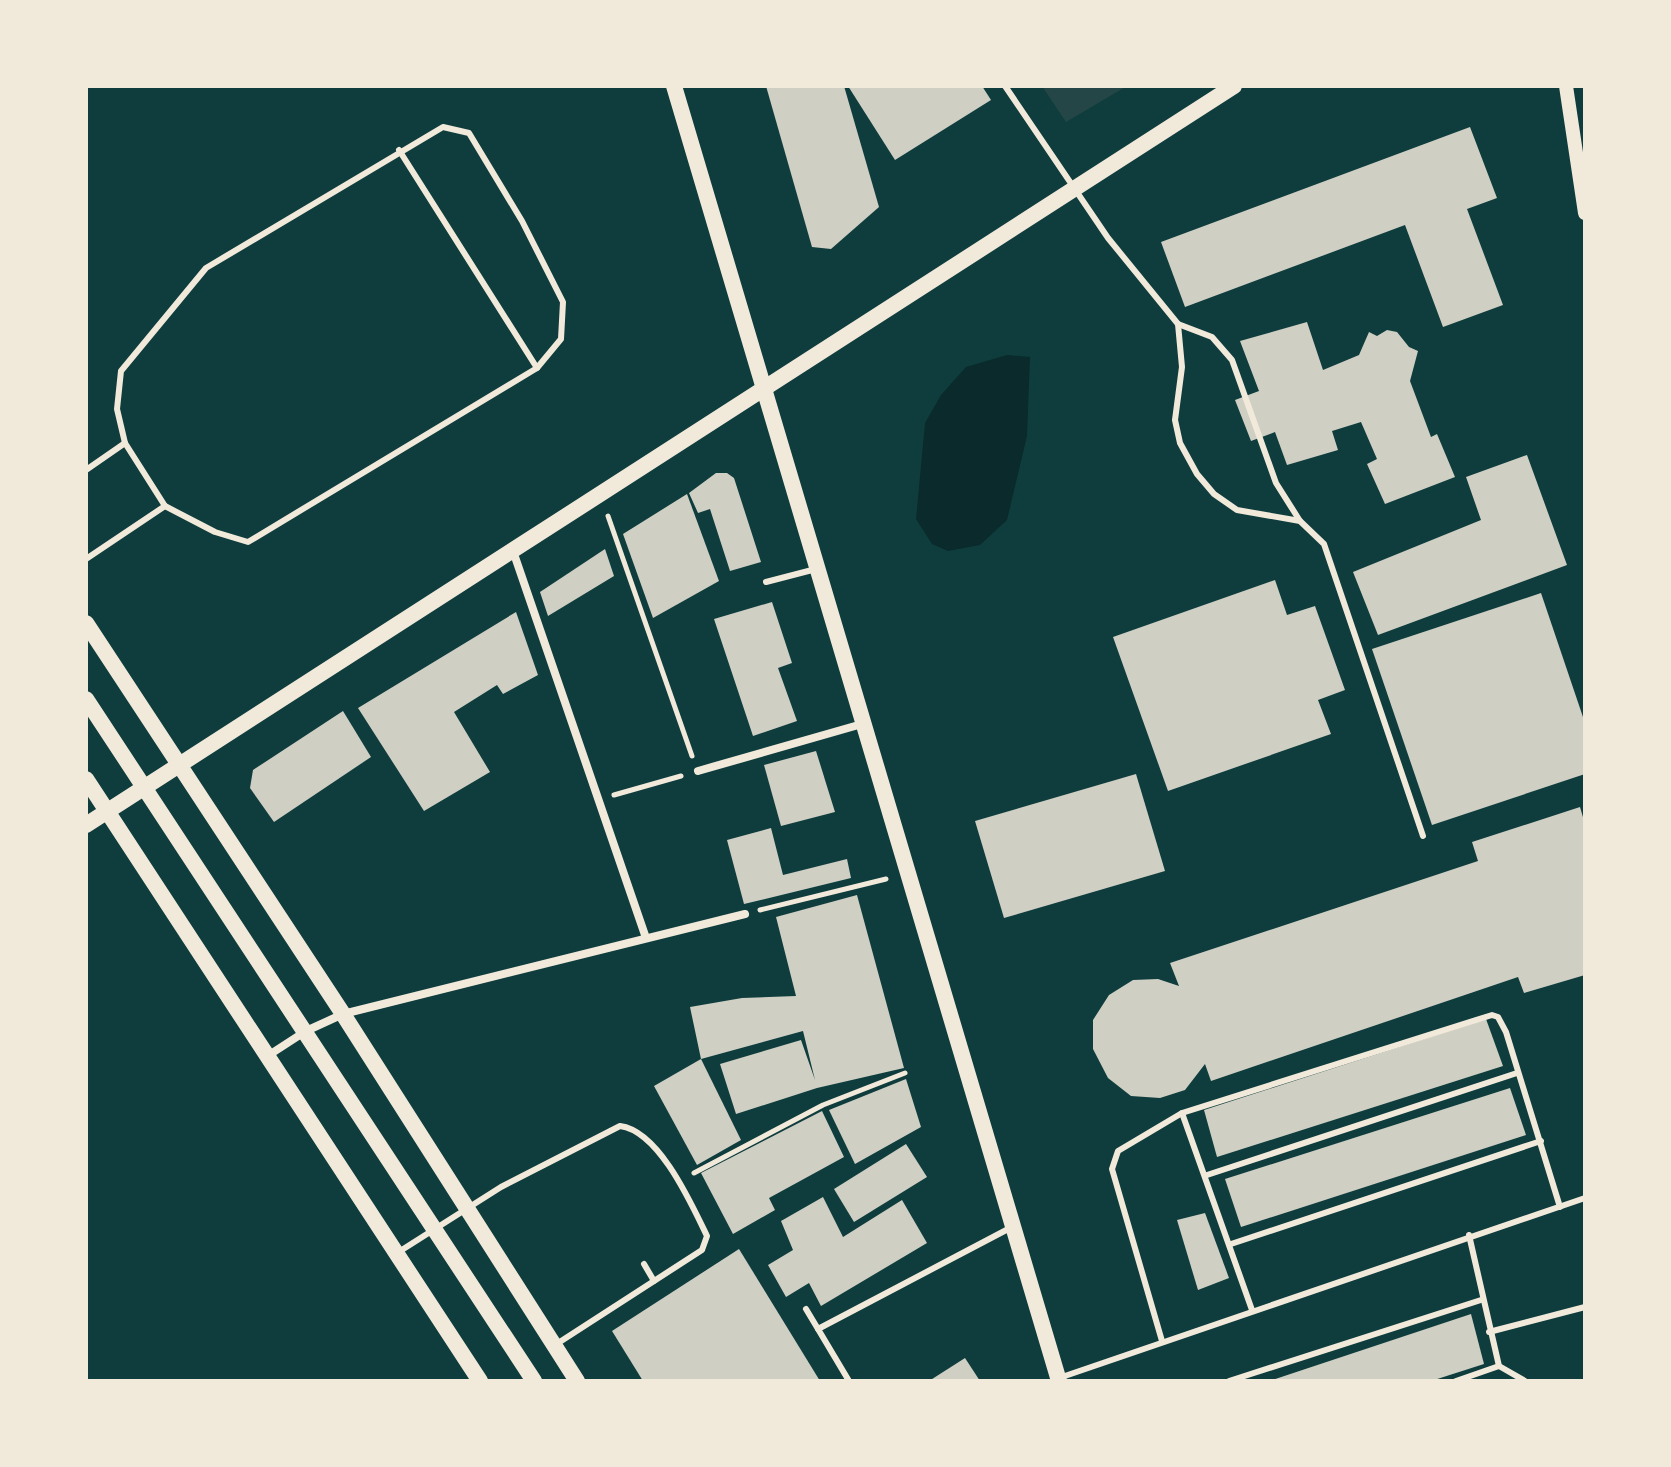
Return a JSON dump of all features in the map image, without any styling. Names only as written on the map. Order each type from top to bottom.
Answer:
[{"type":"main road","points":[[674,86],[1059,1380]]},
{"type":"main road","points":[[86,825],[764,392],[1234,86]]},
{"type":"main road","points":[[86,623],[343,1014],[577,1381]]},
{"type":"main road","points":[[86,699],[534,1381]]},
{"type":"main road","points":[[86,779],[480,1381]]},
{"type":"street","points":[[1566,86],[1585,213]]},
{"type":"street","points":[[513,551],[646,938]]},
{"type":"street","points":[[698,771],[862,724]]},
{"type":"street","points":[[269,1055],[306,1031],[343,1014],[745,914]]},
{"type":"lane","points":[[1005,86],[1108,238],[1178,324],[1212,337],[1232,360],[1276,483],[1300,521],[1324,544],[1423,836]]},
{"type":"lane","points":[[443,127],[469,133],[522,221],[563,302],[561,339],[537,368],[248,542],[215,532],[165,506],[125,443],[117,409],[121,371],[206,268],[399,150],[443,127]]},
{"type":"lane","points":[[399,150],[537,368]]},
{"type":"lane","points":[[1178,324],[1182,367],[1175,420],[1180,443],[1197,474],[1214,494],[1237,510],[1300,521]]},
{"type":"lane","points":[[86,470],[125,443]]},
{"type":"lane","points":[[86,559],[165,506]]},
{"type":"lane","points":[[766,582],[816,569]]},
{"type":"lane","points":[[1162,1341],[1112,1169],[1118,1151],[1182,1113],[1492,1015],[1498,1017],[1506,1032],[1560,1207]]},
{"type":"lane","points":[[1207,1175],[1517,1073]]},
{"type":"lane","points":[[1182,1113],[1207,1175],[1252,1310]]},
{"type":"lane","points":[[397,1253],[467,1209],[620,1126],[640,1132],[679,1181],[707,1236],[702,1250],[692,1260],[654,1281],[555,1346]]},
{"type":"lane","points":[[1231,1244],[1541,1141]]},
{"type":"lane","points":[[573,1150],[578,1159]]},
{"type":"lane","points":[[1059,1380],[1162,1341],[1585,1198]]},
{"type":"lane","points":[[818,1329],[1012,1227]]},
{"type":"lane","points":[[1469,1235],[1481,1300],[1499,1366],[1525,1381]]},
{"type":"lane","points":[[644,1264],[654,1281]]},
{"type":"lane","points":[[1229,1381],[1481,1300]]},
{"type":"lane","points":[[1489,1332],[1585,1307]]},
{"type":"lane","points":[[806,1309],[849,1381]]},
{"type":"lane","points":[[1456,1381],[1499,1366]]},
{"type":"path","points":[[597,800],[698,771],[600,496]]},
{"type":"path","points":[[745,914],[907,874]]},
{"type":"path","points":[[679,1181],[823,1105],[905,1073]]},
{"type":"shaded area","points":[[1042,86],[1127,86],[1066,122]]},
{"type":"shaded area","points":[[1007,355],[1030,357],[1027,436],[1007,520],[980,545],[948,551],[932,544],[916,519],[925,423],[941,395],[966,367]]},
{"type":"building","points":[[766,86],[844,86],[879,207],[831,249],[812,247]]},
{"type":"building","points":[[848,86],[982,86],[991,100],[895,160]]},
{"type":"building","points":[[1470,127],[1497,198],[1467,209],[1503,305],[1443,327],[1405,225],[1185,307],[1161,242]]},
{"type":"building","points":[[1307,322],[1323,370],[1359,355],[1369,332],[1377,336],[1387,330],[1397,332],[1409,347],[1418,351],[1410,381],[1431,437],[1437,434],[1455,477],[1385,504],[1367,464],[1377,459],[1361,422],[1332,431],[1338,450],[1287,465],[1275,432],[1251,441],[1235,400],[1259,391],[1240,341]]},
{"type":"building","points":[[1527,455],[1567,565],[1378,635],[1353,572],[1481,520],[1466,477]]},
{"type":"building","points":[[716,473],[727,473],[734,478],[761,562],[730,571],[710,509],[698,513],[689,493]]},
{"type":"building","points":[[687,494],[719,581],[653,618],[623,534]]},
{"type":"building","points":[[605,549],[614,576],[548,616],[540,592]]},
{"type":"building","points":[[1275,580],[1287,615],[1315,606],[1345,690],[1318,700],[1331,734],[1168,791],[1113,637]]},
{"type":"building","points":[[1541,593],[1585,723],[1585,774],[1432,825],[1372,649]]},
{"type":"building","points":[[772,602],[792,663],[778,668],[797,721],[753,736],[714,619]]},
{"type":"building","points":[[516,612],[538,675],[503,694],[497,685],[454,712],[490,772],[424,811],[358,708]]},
{"type":"building","points":[[343,711],[371,757],[274,822],[250,788],[253,770]]},
{"type":"building","points":[[816,751],[835,812],[781,826],[764,765]]},
{"type":"building","points":[[1136,774],[1165,871],[1004,918],[975,821]]},
{"type":"building","points":[[1580,807],[1585,824],[1585,975],[1524,993],[1518,977],[1211,1081],[1205,1064],[1185,1090],[1160,1098],[1131,1096],[1108,1078],[1093,1049],[1093,1020],[1109,995],[1133,980],[1158,979],[1179,986],[1170,963],[1478,861],[1472,842]]},
{"type":"building","points":[[771,828],[783,875],[847,859],[851,878],[744,904],[727,840]]},
{"type":"building","points":[[857,895],[904,1068],[817,1088],[736,1114],[720,1064],[801,1040],[815,1080],[803,1031],[701,1059],[690,1007],[742,998],[796,996],[776,917]]},
{"type":"building","points":[[1486,1019],[1503,1066],[1217,1157],[1204,1110]]},
{"type":"building","points":[[701,1059],[741,1140],[697,1165],[654,1086]]},
{"type":"building","points":[[906,1079],[921,1127],[855,1164],[829,1110]]},
{"type":"building","points":[[1510,1088],[1526,1135],[1241,1227],[1225,1179]]},
{"type":"building","points":[[822,1111],[844,1157],[769,1198],[775,1210],[733,1234],[701,1173]]},
{"type":"building","points":[[906,1144],[927,1177],[854,1222],[834,1189]]},
{"type":"building","points":[[823,1197],[843,1237],[902,1200],[927,1243],[821,1306],[809,1283],[786,1297],[768,1265],[793,1250],[781,1221]]},
{"type":"building","points":[[1205,1213],[1229,1278],[1198,1290],[1177,1220]]},
{"type":"building","points":[[739,1249],[820,1381],[643,1381],[612,1331]]},
{"type":"building","points":[[1471,1314],[1484,1364],[1431,1381],[1269,1381]]},
{"type":"building","points":[[965,1358],[980,1381],[929,1381]]}]
